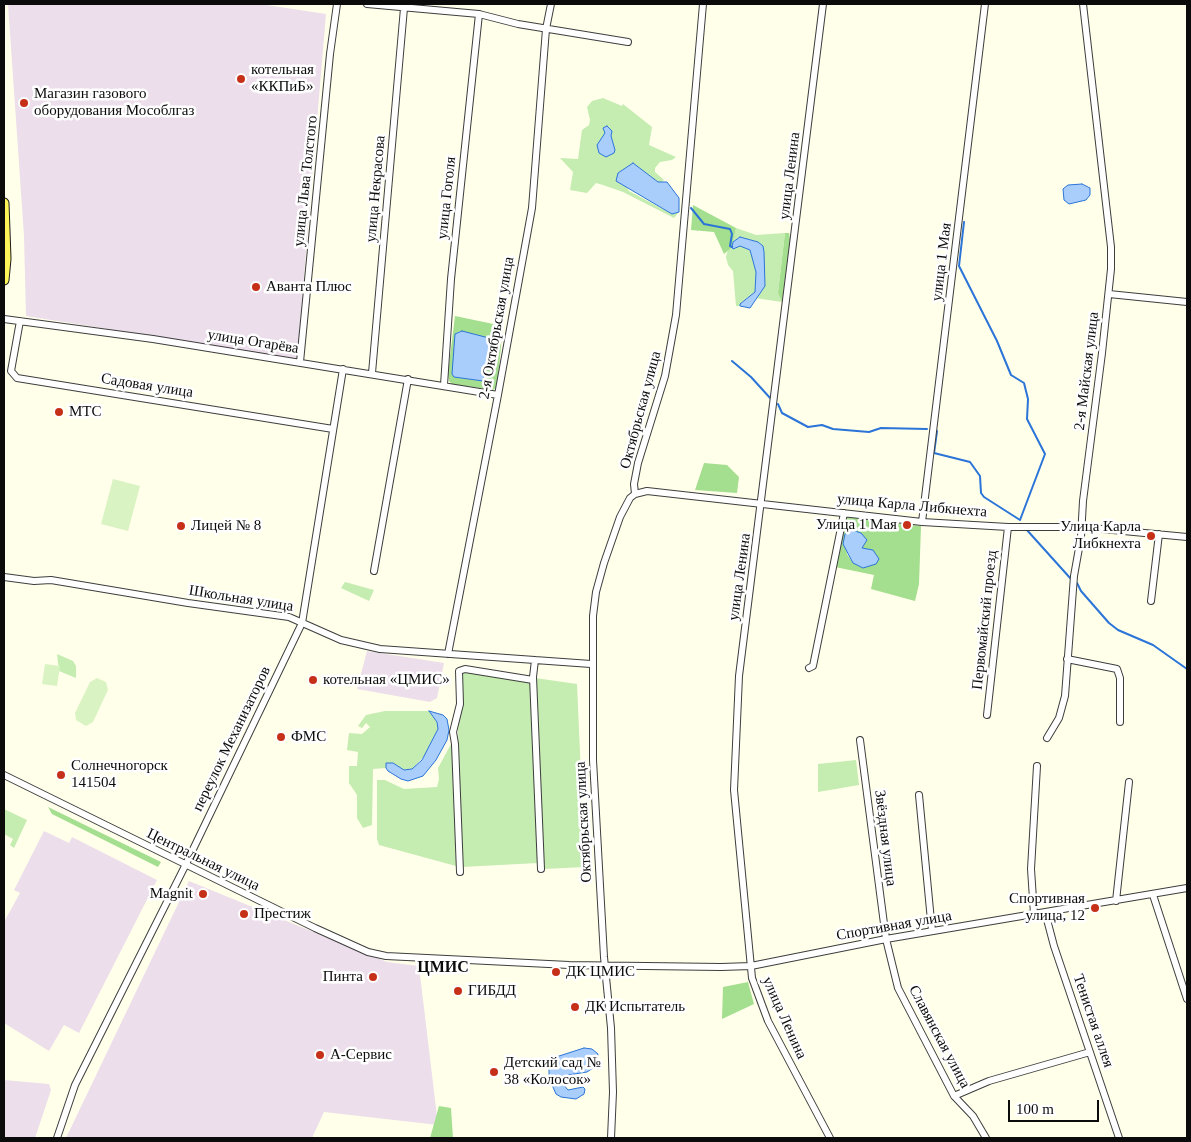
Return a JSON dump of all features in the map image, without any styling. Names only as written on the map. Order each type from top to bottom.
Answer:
[{"type":"main road","points":[[4,202],[4,280]]},
{"type":"street","name":"улица Льва Толстого","points":[[300,362],[330,54],[337,4]]},
{"type":"street","points":[[366,4],[479,14],[546,29],[628,42]]},
{"type":"street","name":"2-я Октябрьская улица","points":[[448,654],[532,208],[546,29],[551,4]]},
{"type":"street","name":"Октябрьская улица","points":[[611,1138],[612,1068],[594,798],[591,664],[596,592],[620,517],[626,504],[636,494],[634,484],[638,463],[665,376],[676,315],[702,4]]},
{"type":"street","name":"улица Ленина","points":[[823,4],[762,505],[739,676],[734,762],[736,826],[751,966],[756,993],[768,1021],[830,1138]]},
{"type":"street","name":"улица 1 Мая","points":[[922,522],[985,4]]},
{"type":"street","name":"2-я Майская улица","points":[[1047,738],[1062,708],[1068,659],[1074,576],[1109,294],[1111,246],[1083,4]]},
{"type":"street","name":"улица Некрасова","points":[[372,373],[404,8]]},
{"type":"street","name":"улица Гоголя","points":[[444,386],[451,279],[479,14]]},
{"type":"street","points":[[1109,294],[1187,302]]},
{"type":"street","name":"улица Огарёва","points":[[4,319],[153,339],[372,373],[498,395]]},
{"type":"street","name":"Садовая улица","points":[[20,321],[11,371],[17,378],[333,429]]},
{"type":"street","points":[[302,622],[343,369]]},
{"type":"street","points":[[374,571],[408,379]]},
{"type":"street","name":"улица Карла Либкнехта","points":[[636,494],[647,491],[661,492],[922,522],[1081,527],[1187,536]]},
{"type":"street","points":[[809,668],[813,666],[844,513]]},
{"type":"street","name":"Первомайский проезд","points":[[987,716],[1008,526]]},
{"type":"street","points":[[1151,602],[1159,534]]},
{"type":"street","name":"Школьная улица","points":[[4,577],[34,581],[51,580],[188,603],[278,615],[302,622],[342,640],[368,646],[448,654],[591,664]]},
{"type":"street","name":"переулок Механизаторов","points":[[57,1138],[75,1085],[185,866],[302,622]]},
{"type":"street","points":[[1068,659],[1118,669],[1120,678],[1120,722]]},
{"type":"street","points":[[535,660],[534,680],[542,869]]},
{"type":"street","points":[[460,872],[456,744],[453,732],[460,704],[460,671],[465,668],[534,680]]},
{"type":"street","name":"Звёздная улица","points":[[860,740],[886,939]]},
{"type":"street","points":[[1034,914],[1031,869],[1037,766]]},
{"type":"street","name":"Центральная улица","points":[[4,775],[185,866],[315,928],[381,956],[605,965]]},
{"type":"street","points":[[1116,901],[1129,782]]},
{"type":"street","points":[[918,795],[932,931]]},
{"type":"street","name":"Спортивная улица","points":[[605,965],[751,966],[886,939],[1187,888]]},
{"type":"street","points":[[1153,894],[1187,1000]]},
{"type":"street","name":"Тенистая аллея","points":[[1045,912],[1119,1138]]},
{"type":"street","name":"Славянская улица","points":[[886,939],[898,988],[954,1096],[973,1116],[986,1138]]},
{"type":"street","points":[[954,1096],[989,1081],[1090,1052]]},
{"type":"shaded area","points":[[8,4],[260,4],[326,14],[297,359],[26,316],[24,236]]},
{"type":"shaded area","points":[[367,651],[444,663],[437,698],[430,702],[357,689]]},
{"type":"shaded area","points":[[44,831],[69,843],[72,837],[157,880],[79,1033],[64,1025],[49,1051],[4,1023],[4,922],[20,893],[14,890]]},
{"type":"shaded area","name":"ЦМИС","points":[[189,881],[387,962],[419,966],[438,1125],[324,1112],[312,1138],[66,1138]]},
{"type":"shaded area","points":[[4,1080],[49,1084],[51,1090],[35,1138],[4,1138]]},
{"type":"green space","points":[[603,98],[622,106],[623,104],[652,127],[649,145],[676,157],[672,160],[660,162],[655,168],[655,172],[664,180],[662,182],[658,182],[633,163],[618,173],[629,191],[672,214],[679,212],[674,218],[623,192],[596,183],[587,193],[570,190],[573,172],[560,158],[578,159],[582,130],[589,125],[590,120],[587,107],[592,101]]},
{"type":"green space","points":[[693,205],[736,228],[732,247],[724,254],[714,232],[691,230]]},
{"type":"green space","points":[[736,228],[756,235],[785,233],[778,293],[782,302],[755,298],[758,297],[765,286],[763,246],[758,242],[740,237],[733,242]]},
{"type":"green space","points":[[785,233],[789,233],[790,239],[782,302],[778,293]]},
{"type":"green space","points":[[740,246],[750,250],[756,272],[755,292],[742,302],[740,306],[736,306],[733,271],[728,265],[726,257],[728,249]]},
{"type":"green space","points":[[455,316],[503,326],[497,387],[493,390],[452,384],[449,381],[448,373]],"holes":[[[460,331],[485,380],[455,377],[455,334]]]},
{"type":"green space","points":[[704,463],[727,465],[739,477],[737,493],[695,490]]},
{"type":"green space","points":[[113,479],[140,486],[128,531],[101,524]]},
{"type":"green space","points":[[845,517],[921,526],[919,584],[915,601],[871,589],[874,575],[835,567]],"holes":[[[852,530],[867,540],[862,548],[867,550],[853,563],[847,554],[845,534]]]},
{"type":"green space","points":[[345,582],[374,590],[369,601],[341,588]]},
{"type":"green space","points":[[57,654],[73,661],[76,666],[76,678],[59,671]]},
{"type":"green space","points":[[45,664],[60,666],[57,686],[42,684]]},
{"type":"green space","points":[[462,671],[532,682],[538,863],[462,867],[458,729],[462,703]]},
{"type":"green space","points":[[97,678],[106,682],[108,690],[93,722],[86,726],[76,720],[75,713],[90,682]]},
{"type":"green space","points":[[535,678],[577,684],[585,867],[543,869],[538,708]]},
{"type":"green space","points":[[385,711],[429,711],[437,722],[438,729],[426,754],[412,769],[404,770],[393,763],[387,763],[386,768],[373,769],[372,825],[363,828],[357,818],[357,795],[349,783],[349,766],[357,766],[358,752],[347,750],[349,733],[362,734],[370,727],[366,723],[362,728],[358,726],[366,715]]},
{"type":"green space","points":[[451,744],[453,744],[456,866],[379,845],[377,839],[377,780],[385,780],[404,789],[437,787],[439,779],[438,768]]},
{"type":"green space","points":[[856,760],[859,785],[818,792],[818,764]]},
{"type":"green space","points":[[48,807],[161,862],[158,867],[52,814]]},
{"type":"green space","points":[[4,809],[27,820],[14,848],[10,845],[13,839],[4,834]]},
{"type":"green space","points":[[748,982],[754,1004],[722,1019],[723,987]]},
{"type":"green space","points":[[439,1106],[451,1108],[453,1138],[430,1138]]},
{"type":"water","points":[[607,126],[612,131],[611,136],[615,150],[614,153],[606,157],[599,153],[597,145],[605,133],[603,128]]},
{"type":"water","points":[[633,163],[658,182],[667,182],[679,198],[679,212],[672,214],[616,181],[618,173]]},
{"type":"water","points":[[1082,184],[1090,188],[1090,195],[1086,200],[1069,204],[1064,200],[1063,189],[1068,185]]},
{"type":"water","points":[[740,237],[758,242],[763,246],[764,252],[765,286],[750,308],[740,306],[740,304],[755,292],[756,272],[750,250],[740,246],[733,249],[732,247],[733,242]]},
{"type":"water","points":[[462,331],[489,338],[492,344],[483,381],[454,377],[452,374],[455,334]]},
{"type":"water","points":[[852,530],[861,533],[867,540],[862,548],[873,550],[879,559],[876,564],[863,568],[853,563],[843,544],[845,534]]},
{"type":"water","points":[[429,711],[443,715],[447,719],[449,730],[447,740],[436,760],[423,776],[408,781],[401,779],[388,771],[386,763],[393,763],[404,770],[412,769],[422,760],[438,729],[437,722]]},
{"type":"water","points":[[584,1048],[592,1049],[598,1054],[596,1066],[587,1072],[568,1075],[563,1084],[568,1090],[583,1087],[585,1089],[584,1094],[576,1099],[561,1097],[556,1094],[549,1078],[549,1064],[556,1057]]},
{"type":"waterway","points":[[691,208],[704,224],[730,229],[732,234],[730,246],[732,247]]},
{"type":"waterway","points":[[937,431],[934,453],[970,462],[980,476],[981,493],[984,497],[1020,520],[1045,454],[1027,419],[1028,399],[1024,383],[1011,375],[997,341],[959,266],[964,222]]},
{"type":"waterway","points":[[732,361],[751,377],[771,399]]},
{"type":"waterway","points":[[778,404],[782,413],[808,427],[822,425],[833,429],[869,432],[881,428],[927,429]]},
{"type":"waterway","points":[[1026,529],[1071,579]]},
{"type":"waterway","points":[[1077,583],[1081,591],[1109,623],[1118,630],[1153,645],[1187,669]]},
{"type":"place","name":"котельная «ККПиБ»","points":[[241,79]]},
{"type":"place","name":"Магазин газового оборудования Мособлгаз","points":[[24,103]]},
{"type":"place","name":"Аванта Плюс","points":[[256,287]]},
{"type":"place","name":"МТС","points":[[59,412]]},
{"type":"place","name":"Улица 1 Мая","points":[[907,525]]},
{"type":"place","name":"Лицей № 8","points":[[181,526]]},
{"type":"place","name":"Улица Карла Либкнехта","points":[[1151,536]]},
{"type":"place","name":"котельная «ЦМИС»","points":[[313,680]]},
{"type":"place","name":"ФМС","points":[[281,737]]},
{"type":"place","name":"Солнечногорск 141504","points":[[61,775]]},
{"type":"place","name":"Magnit","points":[[203,894]]},
{"type":"place","name":"Спортивная улица, 12","points":[[1095,908]]},
{"type":"place","name":"Престиж","points":[[244,914]]},
{"type":"place","name":"ДК ЦМИС","points":[[556,972]]},
{"type":"place","name":"Пинта","points":[[373,977]]},
{"type":"place","name":"ГИБДД","points":[[458,991]]},
{"type":"place","name":"ДК Испытатель","points":[[575,1007]]},
{"type":"place","name":"A-Сервис","points":[[320,1055]]},
{"type":"place","name":"Детский сад № 38 «Колосок»","points":[[494,1072]]},
{"type":"district","name":"ЦМИС","points":[[443,968]]}]
